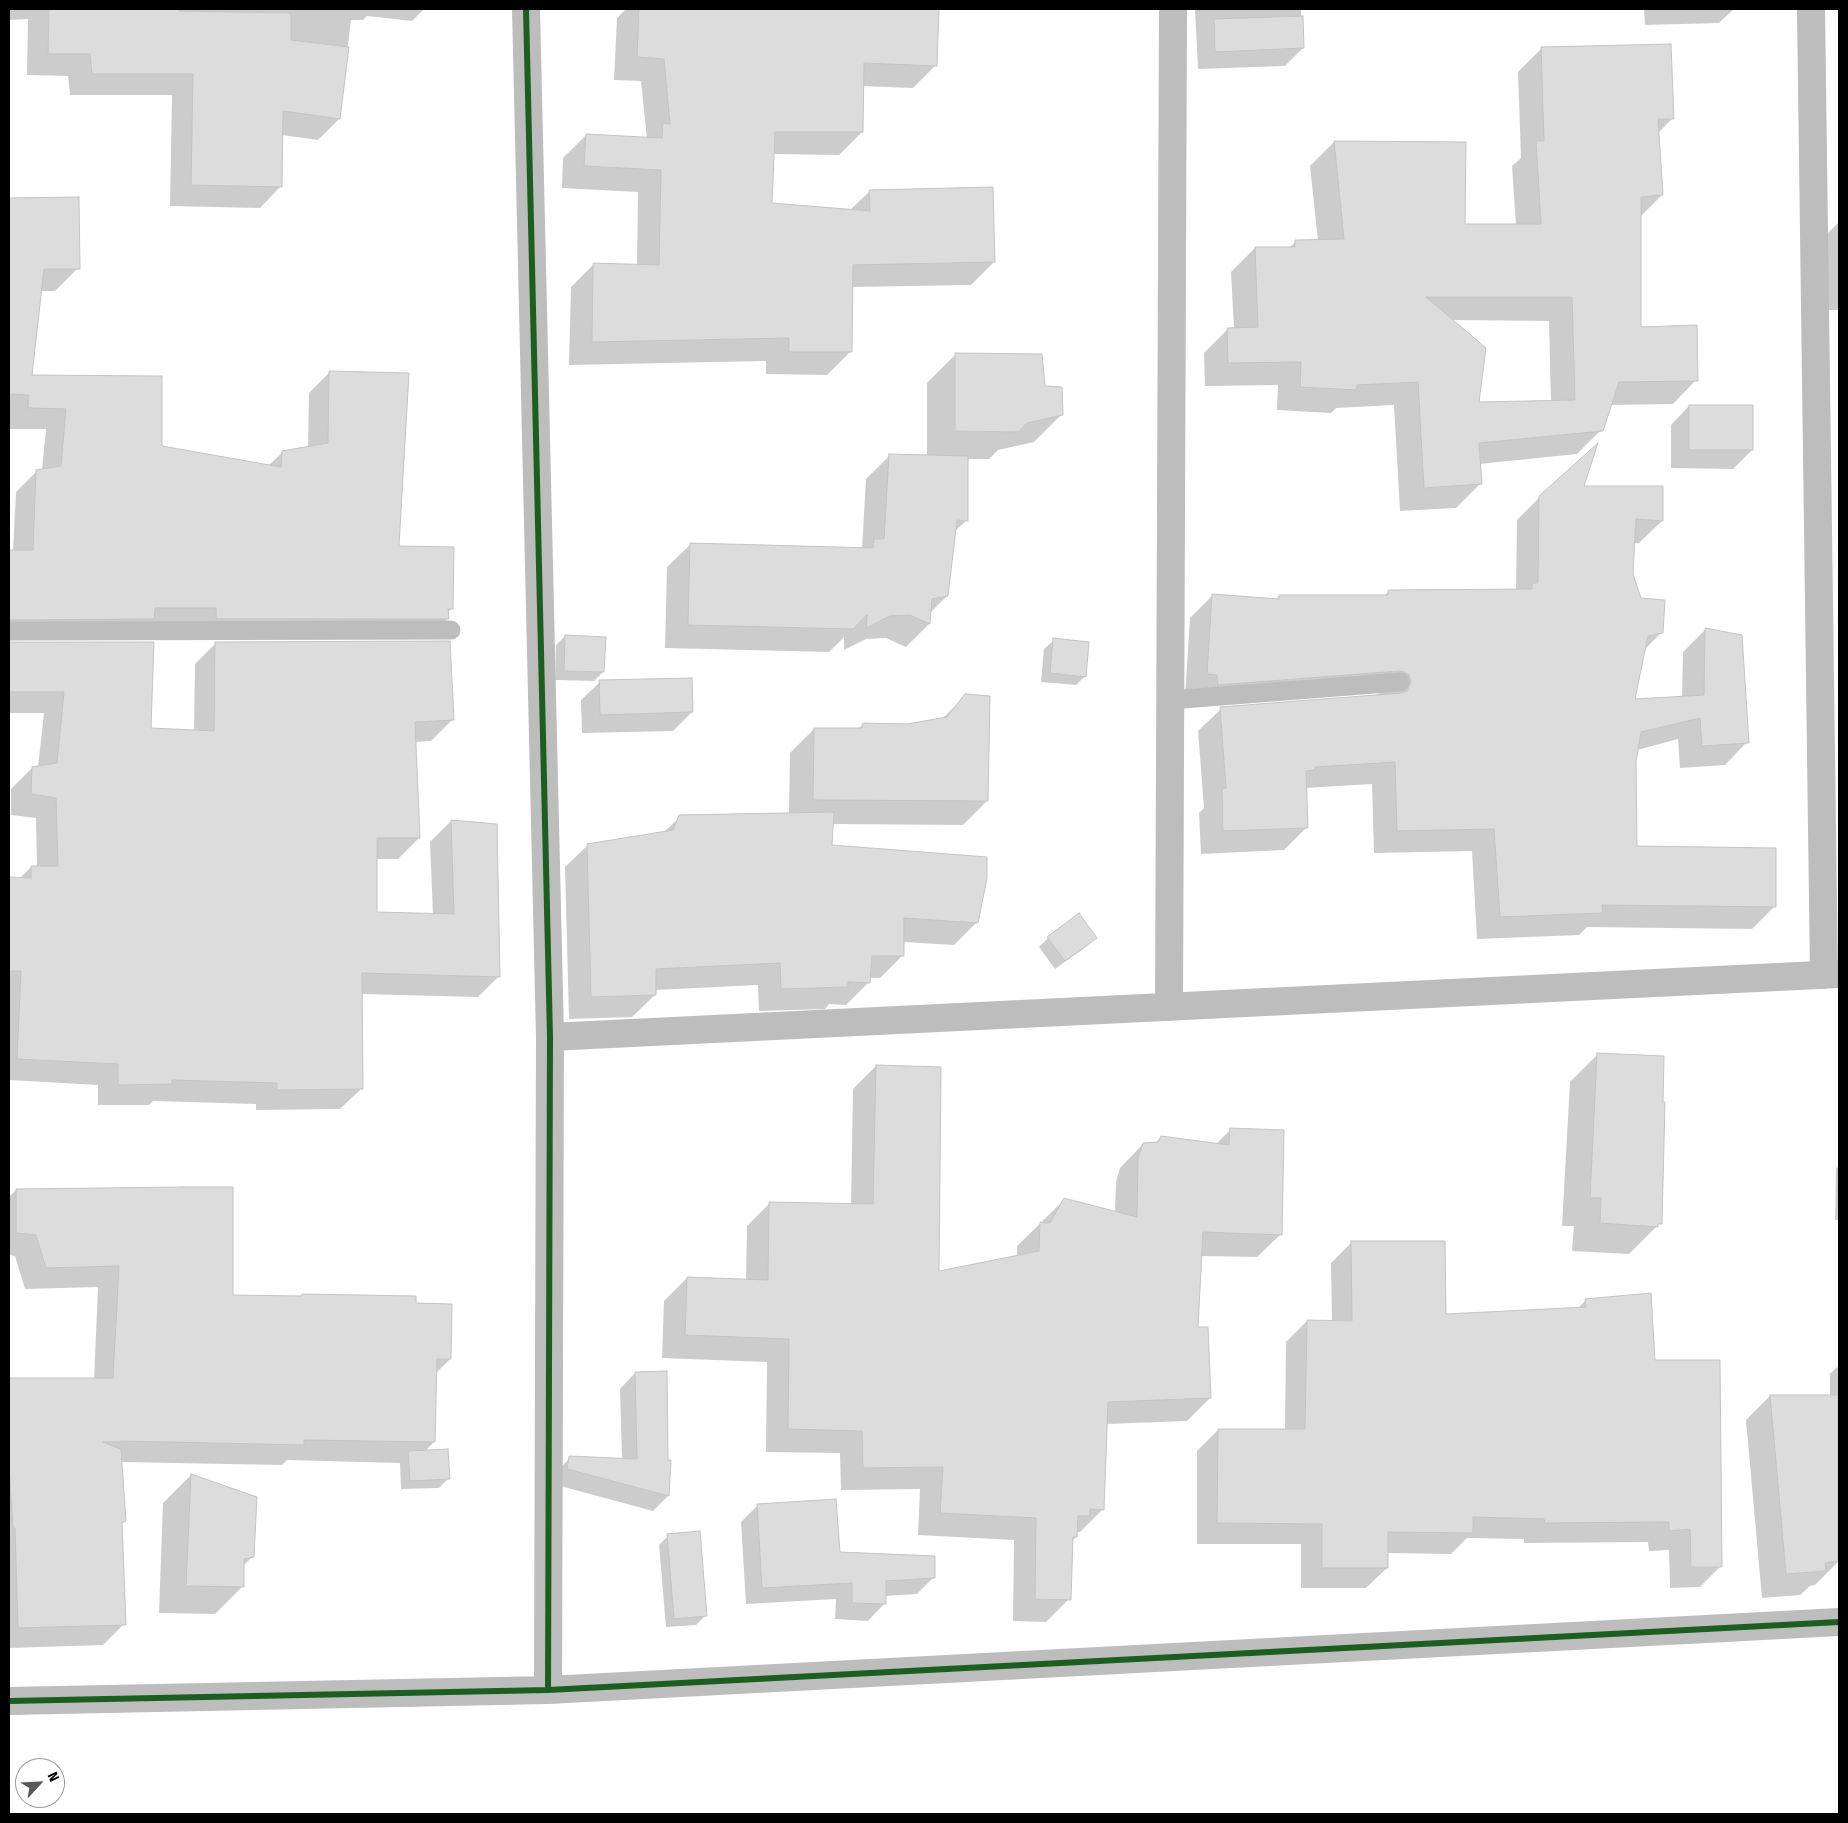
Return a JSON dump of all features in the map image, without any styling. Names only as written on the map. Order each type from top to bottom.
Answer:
[{"type":"street","points":[[526,9],[550,1037],[548,1690]]},
{"type":"street","points":[[1169,1007],[1173,9]]},
{"type":"street","points":[[550,1037],[1832,975],[1812,9]]},
{"type":"street","points":[[9,1701],[548,1690],[1839,1622]]},
{"type":"lane","points":[[9,632],[451,630]]},
{"type":"lane","points":[[1170,700],[1400,682]]},
{"type":"building","points":[[49,9],[179,9],[179,11],[291,13],[291,40],[349,47],[340,119],[283,111],[282,187],[191,185],[193,74],[92,74],[90,54],[48,54]]},
{"type":"building","points":[[639,9],[939,9],[937,66],[864,63],[863,132],[775,132],[772,203],[870,211],[869,190],[993,187],[995,262],[853,265],[852,352],[789,352],[789,338],[592,342],[593,263],[659,265],[661,170],[584,166],[586,134],[662,138],[663,123],[670,124],[664,59],[637,57]]},
{"type":"building","points":[[1303,16],[1304,48],[1215,52],[1214,19]]},
{"type":"building","points":[[1671,44],[1674,119],[1658,119],[1663,195],[1641,197],[1641,327],[1697,325],[1698,381],[1619,382],[1603,431],[1479,443],[1482,484],[1424,488],[1418,382],[1357,385],[1356,390],[1300,387],[1301,362],[1228,363],[1227,328],[1258,327],[1255,247],[1295,247],[1295,240],[1344,239],[1334,141],[1466,142],[1465,224],[1541,224],[1536,141],[1544,141],[1541,47]],"holes":[[[1426,297],[1572,297],[1575,400],[1479,402],[1486,348]]]},
{"type":"building","points":[[79,197],[80,269],[44,269],[32,375],[162,376],[162,446],[281,467],[282,451],[328,443],[329,371],[409,373],[399,546],[454,547],[453,609],[448,609],[449,619],[216,619],[216,608],[155,608],[154,619],[9,620],[9,550],[33,550],[36,470],[61,466],[66,409],[28,408],[29,395],[9,394],[9,198]]},
{"type":"building","points":[[955,353],[1042,354],[1045,386],[1062,387],[1063,415],[1027,423],[1018,432],[955,431]]},
{"type":"building","points":[[1689,405],[1753,405],[1753,450],[1689,450]]},
{"type":"building","points":[[1598,443],[1584,486],[1663,486],[1663,521],[1636,519],[1633,574],[1641,598],[1665,600],[1663,633],[1648,636],[1635,699],[1704,695],[1705,628],[1742,635],[1749,743],[1702,746],[1700,718],[1641,732],[1636,762],[1637,846],[1776,848],[1776,907],[1602,905],[1603,913],[1500,917],[1494,829],[1397,831],[1395,762],[1315,767],[1315,770],[1306,771],[1308,828],[1223,831],[1222,789],[1226,788],[1220,707],[1401,693],[1407,691],[1411,682],[1409,675],[1399,671],[1218,685],[1217,675],[1207,674],[1212,594],[1279,599],[1279,595],[1388,595],[1388,590],[1532,589],[1532,583],[1538,583],[1539,496]]},
{"type":"building","points":[[889,454],[968,456],[968,521],[957,520],[948,596],[932,599],[930,624],[910,615],[890,616],[866,628],[867,615],[853,629],[688,625],[690,543],[873,548],[874,539],[884,539]]},
{"type":"building","points":[[565,635],[606,637],[604,672],[564,671]]},
{"type":"building","points":[[1053,638],[1089,642],[1086,677],[1050,673]]},
{"type":"building","points":[[450,641],[454,720],[415,722],[420,838],[377,838],[377,912],[454,914],[451,820],[497,824],[500,977],[362,973],[363,1089],[277,1090],[277,1083],[172,1080],[172,1084],[118,1085],[118,1064],[17,1059],[21,971],[9,971],[9,877],[31,878],[31,866],[58,866],[56,798],[31,794],[32,767],[57,763],[64,692],[9,692],[9,642],[154,642],[151,728],[214,731],[215,642]]},
{"type":"building","points":[[692,678],[693,712],[600,715],[599,680]]},
{"type":"building","points":[[965,694],[990,696],[988,801],[813,800],[814,728],[862,728],[863,723],[907,724],[947,717]]},
{"type":"building","points":[[834,812],[832,845],[987,857],[987,878],[978,923],[904,918],[904,956],[872,956],[870,983],[848,982],[848,987],[781,989],[780,963],[656,969],[656,995],[591,997],[587,844],[673,830],[679,815]]},
{"type":"building","points":[[1079,913],[1097,938],[1065,961],[1047,937]]},
{"type":"building","points":[[1597,1053],[1664,1056],[1663,1102],[1665,1102],[1662,1224],[1658,1224],[1658,1227],[1600,1223],[1601,1198],[1590,1198]]},
{"type":"building","points":[[876,1065],[941,1067],[939,1271],[1039,1251],[1040,1222],[1050,1223],[1064,1198],[1137,1217],[1138,1158],[1143,1143],[1158,1142],[1161,1136],[1229,1145],[1230,1128],[1284,1130],[1282,1235],[1203,1232],[1198,1327],[1208,1327],[1211,1398],[1108,1402],[1104,1510],[1090,1509],[1090,1516],[1078,1516],[1077,1537],[1073,1537],[1071,1600],[1035,1599],[1036,1518],[940,1513],[943,1467],[863,1468],[862,1431],[788,1429],[789,1339],[685,1335],[687,1277],[768,1280],[769,1202],[873,1204]]},
{"type":"building","points":[[233,1187],[233,1295],[416,1296],[416,1303],[452,1304],[451,1359],[437,1359],[435,1442],[304,1440],[304,1445],[103,1442],[121,1449],[126,1521],[122,1522],[126,1625],[18,1628],[15,1528],[13,1528],[9,1467],[9,1378],[113,1378],[119,1266],[46,1268],[36,1235],[16,1233],[16,1189]]},
{"type":"building","points":[[1351,1241],[1445,1241],[1446,1314],[1586,1307],[1585,1299],[1651,1293],[1655,1360],[1720,1360],[1722,1567],[1691,1567],[1690,1529],[1669,1531],[1669,1522],[1545,1523],[1544,1519],[1473,1517],[1473,1533],[1388,1532],[1388,1568],[1322,1568],[1322,1524],[1217,1523],[1218,1429],[1305,1429],[1307,1320],[1352,1321]]},
{"type":"building","points":[[667,1371],[668,1460],[671,1460],[669,1496],[567,1469],[569,1456],[637,1459],[635,1372]]},
{"type":"building","points":[[1770,1395],[1838,1395],[1838,1561],[1825,1563],[1826,1571],[1786,1574]]},
{"type":"building","points":[[448,1449],[450,1479],[410,1481],[408,1451]]},
{"type":"building","points":[[191,1474],[257,1497],[254,1557],[244,1559],[244,1587],[186,1586]]},
{"type":"building","points":[[836,1499],[840,1552],[935,1556],[935,1578],[886,1581],[886,1604],[852,1603],[852,1583],[762,1588],[757,1504]]},
{"type":"building","points":[[700,1531],[707,1616],[674,1619],[667,1534]]},
{"type":"cycle path","points":[[526,9],[550,1037],[548,1690]]},
{"type":"cycle path","points":[[9,1701],[548,1690],[1839,1622]]}]
